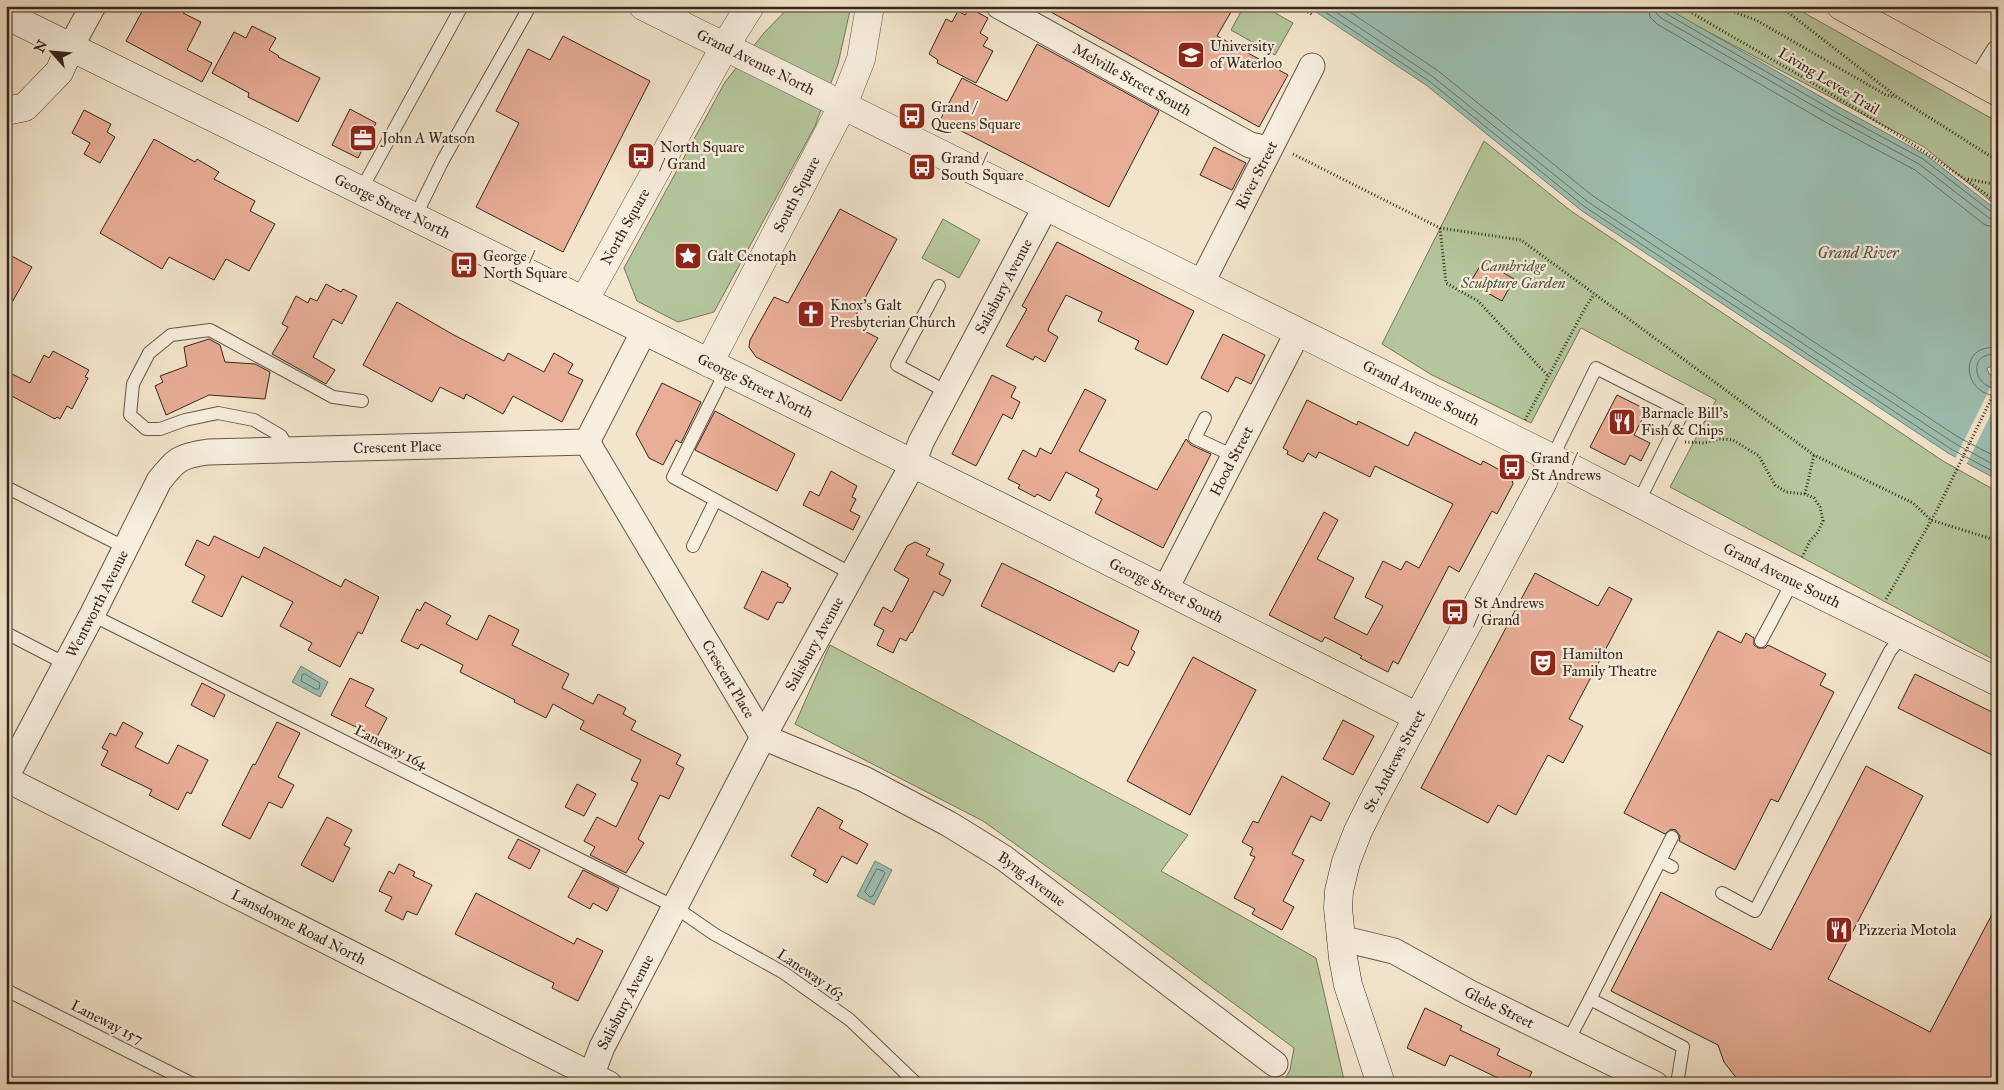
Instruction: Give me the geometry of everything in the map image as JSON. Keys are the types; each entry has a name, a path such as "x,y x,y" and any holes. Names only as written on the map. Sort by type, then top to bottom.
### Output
{"main road":[{"name":"Grand Avenue North","path":"643,6 843,105"},
{"name":"North Square","path":"584,301 725,46 750,6"},
{"name":"South Square","path":"718,367 843,105 861,60 870,6"},
{"path":"1856,10 1989,87"},
{"name":"George Street North","path":"6,15 913,464"},
{"path":"6,111 25,107 60,72 71,46"},
{"name":"Grand Avenue South","path":"843,105 1638,502 1797,569 1903,635 1998,682"},
{"name":"St. Andrews Street","path":"1381,1084 1348,986 1340,938 1338,908 1346,862 1369,809 1543,482 1552,458"},
{"name":"George Street South","path":"913,464 1418,717"}],"street":[{"path":"71,46 93,6"},
{"name":"Melville Street South","path":"999,6 1250,145 1269,149"},
{"path":"1989,87 1998,53"},
{"name":"River Street","path":"1201,284 1312,66"},
{"name":"Salisbury Avenue","path":"596,1081 602,1047 762,737 913,464 920,442 1046,206"},
{"path":"588,442 644,331"},
{"name":"Hood Street","path":"1166,590 1298,332"},
{"name":"Crescent Place","path":"208,452 588,442 762,737"},
{"name":"Wentworth Avenue","path":"6,778 92,615 159,481 173,464 187,455 208,452"},
{"name":"Byng Avenue","path":"762,737 864,779 949,824 1004,858 1276,1064"},
{"name":"Lansdowne Road North","path":"6,778 596,1081"},
{"name":"Glebe Street","path":"1340,938 1394,951 1470,994 1655,1084"}],"lane":[{"path":"361,190 462,6"},
{"path":"416,217 443,160 530,6"},
{"path":"939,286 896,365 947,392"},
{"path":"289,450 281,436 254,420 218,413 185,420 160,429 146,429 130,415 133,384 149,353 171,335 210,330 333,398 362,401"},
{"path":"718,367 674,477 852,574"},
{"path":"1552,458 1596,368 1683,412 1638,502"},
{"path":"1205,418 1195,438 1234,456"},
{"path":"6,487 126,548"},
{"path":"693,546 715,501"},
{"path":"1761,641 1797,569"},
{"name":"Laneway 164","path":"92,615 675,908"},
{"path":"6,633 66,664"},
{"path":"1722,894 1755,911 1890,651 1903,635"},
{"path":"1568,1041 1672,837"},
{"path":"1660,861 1672,867"},
{"name":"Laneway 163","path":"675,908 714,934 784,973 850,1020 917,1084"},
{"name":"Laneway 157","path":"6,990 193,1084"},
{"path":"1590,999 1683,1047 1677,1084"}],"path":[{"path":"1299,6 1313,15"},
{"name":"Living Levee Trail","path":"1680,6 1893,132 1964,178 1998,203"},
{"path":"1718,6 1756,20 1886,94 1897,97"},
{"name":"Living Levee Trail","path":"1780,6 1897,97 1998,161"},
{"path":"1269,149 1287,150 1440,228 1521,240 1814,455 1913,503 1931,520 1998,541"},
{"name":"Living Levee Trail","path":"1964,178 1998,185"},
{"path":"1440,228 1446,283 1478,301 1549,377"},
{"path":"1524,422 1594,294"},
{"path":"1886,599 1936,512 1998,386"},
{"path":"1669,441 1704,443 1733,440 1759,456 1775,485 1786,492 1805,494 1814,498 1820,507 1823,521 1818,532 1810,541 1797,569"},
{"path":"1805,494 1814,455"}],"green space":[{"path":"790,6 851,6 838,64 815,126 714,312 678,322 637,301 624,268 725,82 764,33"},
{"path":"1244,6 1263,6 1293,23 1275,55 1231,30"},
{"path":"1660,6 1792,6 1998,122 1998,207 1924,147"},
{"name":"Cambridge Sculpture Garden","path":"1484,141 1571,211 1943,461 1998,492 1998,662 1670,487 1716,400 1581,328 1531,423 1432,375 1382,344"},
{"path":"943,219 980,240 959,278 922,258"},
{"path":"830,645 1188,835 1161,871 1316,958 1345,1084 1282,1084 1290,1070 1294,1048 1106,909 983,821 795,724"}],"water":[{"name":"Grand River","path":"1307,6 1663,6 1926,155 1998,211 1998,368 1993,366 1987,368 1989,374 1998,378 1998,480 1948,453 1582,211 1426,85"},
{"path":"301,666 328,682 320,697 292,682"},
{"path":"875,861 892,870 874,905 857,896"}],"pier":[{"path":"1993,373 1998,376 1998,400 1966,465 1955,459 1993,382 1990,380"}],"building":[{"path":"145,6 186,6 183,13 201,22 187,50 212,63 202,82 126,41"},
{"name":"University of Waterloo","path":"1040,6 1221,6 1231,12 1217,36 1288,75 1259,127"},
{"path":"969,8 988,18 980,33 988,38 983,46 993,51 976,83 937,63 938,60 929,54 946,19 952,22 958,11 965,15"},
{"path":"252,26 276,38 269,50 278,57 320,78 298,122 248,97 249,93 212,73 234,32 246,38"},
{"path":"563,36 650,81 563,252 476,207 519,123 496,111 528,49 550,60"},
{"path":"1037,44 1159,111 1109,207 940,120 962,78 1007,101"},
{"path":"350,109 376,123 358,158 332,145"},
{"path":"84,110 111,124 107,132 115,137 100,163 84,154 90,143 72,133"},
{"path":"154,139 195,162 197,159 219,172 214,179 255,201 250,211 275,224 249,271 226,259 214,280 169,257 162,269 100,233"},
{"path":"1214,147 1246,163 1232,190 1200,175"},
{"name":"Knox's Galt Presbyterian Church","path":"840,209 897,239 851,324 878,338 841,401 756,357 749,347 750,340 774,297 788,303"},
{"path":"1057,242 1194,311 1167,365 1135,349 1139,341 1098,321 1102,312 1066,295 1049,327 1048,331 1058,337 1045,362 1035,356 1033,360 1006,346 1027,309 1022,306"},
{"path":"6,253 32,267 6,313"},
{"path":"1483,261 1514,279 1502,301 1470,283"},
{"path":"326,284 341,292 343,289 357,296 342,324 333,319 313,357 335,370 326,384 272,354 288,327 282,324 296,296 308,303 310,298 317,301"},
{"path":"397,302 504,361 508,353 544,372 554,353 573,364 568,373 583,380 562,422 513,396 503,414 466,394 464,399 440,387 432,402 363,365"},
{"path":"1223,334 1265,355 1251,384 1236,377 1228,392 1201,378"},
{"path":"209,339 220,345 225,362 255,364 270,372 265,399 209,395 166,415 155,386 163,382 160,376 187,366 184,347"},
{"path":"53,351 89,370 85,377 88,378 72,409 67,406 60,419 57,417 55,419 6,393 6,371 30,383 44,355 49,358"},
{"path":"992,375 1016,387 1011,397 1020,402 1012,419 1003,414 976,466 952,454"},
{"path":"662,383 701,402 681,443 676,440 663,465 649,458 636,434"},
{"path":"1085,389 1106,400 1079,451 1157,490 1186,439 1191,445 1211,454 1163,548 1095,513 1102,499 1096,496 1099,489 1066,472 1050,501 1037,494 1035,497 1018,488 1020,485 1008,479 1023,450 1036,457 1040,448 1051,454"},
{"name":"Barnacle Bill's Fish & Chips","path":"1617,395 1647,410 1634,435 1650,443 1641,461 1630,455 1625,465 1590,447"},
{"path":"1307,400 1357,425 1358,421 1408,446 1415,432 1481,465 1483,461 1511,476 1513,484 1497,514 1492,511 1459,572 1449,566 1398,664 1393,661 1388,672 1325,637 1322,642 1269,615 1324,512 1338,520 1317,559 1354,578 1334,618 1367,635 1383,606 1365,597 1383,561 1401,570 1406,561 1419,568 1453,504 1375,466 1370,477 1319,452 1316,458 1308,453 1303,462 1287,454 1288,451 1283,448"},
{"path":"715,411 795,454 777,491 695,450"},
{"path":"831,471 857,486 852,497 856,499 850,511 860,516 853,530 803,505 810,491 819,496"},
{"path":"214,536 259,558 264,547 341,587 345,579 379,597 362,634 358,632 340,667 308,650 312,643 280,626 293,602 242,576 222,617 192,602 205,576 185,565 197,540 209,546"},
{"path":"915,542 930,549 926,555 944,564 939,574 951,580 943,596 934,591 912,633 906,641 900,638 893,653 877,645 884,630 874,625 883,607 892,612 909,579 894,570 907,546"},
{"path":"1002,563 1139,631 1131,649 1135,652 1128,666 1119,662 1114,672 981,606"},
{"path":"762,571 788,584 787,586 791,588 783,603 777,602 768,620 744,608"},
{"name":"Hamilton Family Theatre","path":"1535,573 1598,606 1609,587 1632,599 1569,719 1583,726 1563,763 1548,755 1516,815 1498,805 1488,823 1421,788"},
{"path":"425,602 451,616 446,624 477,640 489,615 519,630 512,645 569,674 562,688 593,704 598,694 626,708 623,714 636,721 631,730 681,755 676,764 684,768 669,799 660,795 638,839 644,843 626,873 590,855 595,847 584,841 597,817 616,827 638,783 631,780 641,760 580,729 584,721 553,704 546,718 460,672 463,665 421,644 418,649 401,641 417,609 420,611"},
{"path":"1718,631 1741,643 1746,633 1754,638 1754,645 1758,648 1765,648 1768,645 1826,674 1820,685 1834,692 1778,802 1771,799 1735,870 1679,841 1680,836 1676,830 1671,829 1665,834 1624,813"},
{"path":"1193,657 1256,690 1190,815 1127,781"},
{"path":"1915,674 1998,715 1998,758 1898,708"},
{"path":"350,678 374,689 365,706 387,718 377,737 331,715"},
{"path":"202,683 225,695 214,717 191,705"},
{"path":"1343,720 1374,736 1353,775 1323,759"},
{"path":"123,722 143,733 135,747 168,764 178,745 208,760 191,794 187,792 178,810 149,795 152,790 101,765 108,751 102,748 110,733 116,736"},
{"path":"277,722 300,733 278,777 294,785 282,808 269,802 250,839 222,825"},
{"path":"1866,766 1923,796 1828,979 1930,1032 1998,903 1998,1084 1741,1084 1724,1062 1718,1045 1611,991 1661,892 1771,950"},
{"path":"1282,776 1330,803 1321,821 1311,816 1292,854 1304,860 1283,901 1294,907 1282,930 1252,914 1255,909 1234,898 1255,857 1250,855 1253,848 1242,842 1253,821 1258,823"},
{"path":"577,784 596,794 584,816 565,807"},
{"path":"818,807 843,821 839,828 868,844 857,864 842,856 827,883 813,875 816,870 791,856"},
{"path":"327,817 352,830 344,845 350,848 333,882 301,865"},
{"path":"518,839 540,850 530,869 508,858"},
{"path":"399,864 415,872 413,876 432,885 417,915 407,911 403,920 385,911 392,897 379,891 389,871 394,874"},
{"path":"583,870 619,888 607,911 593,903 590,909 568,897"},
{"path":"476,893 574,944 577,938 603,951 578,1001 552,988 554,983 455,934"},
{"path":"1425,1008 1462,1026 1460,1030 1500,1049 1497,1055 1532,1072 1526,1084 1496,1084 1498,1078 1450,1055 1445,1066 1407,1048"}],"place":[{"name":"University of Waterloo","path":"1191,55"},
{"name":"Grand / Queens Square","path":"912,116"},
{"name":"John A Watson","path":"363,138"},
{"name":"North Square / Grand","path":"641,156"},
{"name":"Grand / South Square","path":"922,167"},
{"name":"Galt Cenotaph","path":"688,256"},
{"name":"George / North Square","path":"464,265"},
{"name":"Knox's Galt Presbyterian Church","path":"811,314"},
{"name":"Barnacle Bill's Fish & Chips","path":"1622,422"},
{"name":"Grand / St Andrews","path":"1512,467"},
{"name":"St Andrews / Grand","path":"1455,612"},
{"name":"Hamilton Family Theatre","path":"1543,663"},
{"name":"Pizzeria Motola","path":"1839,930"}]}
